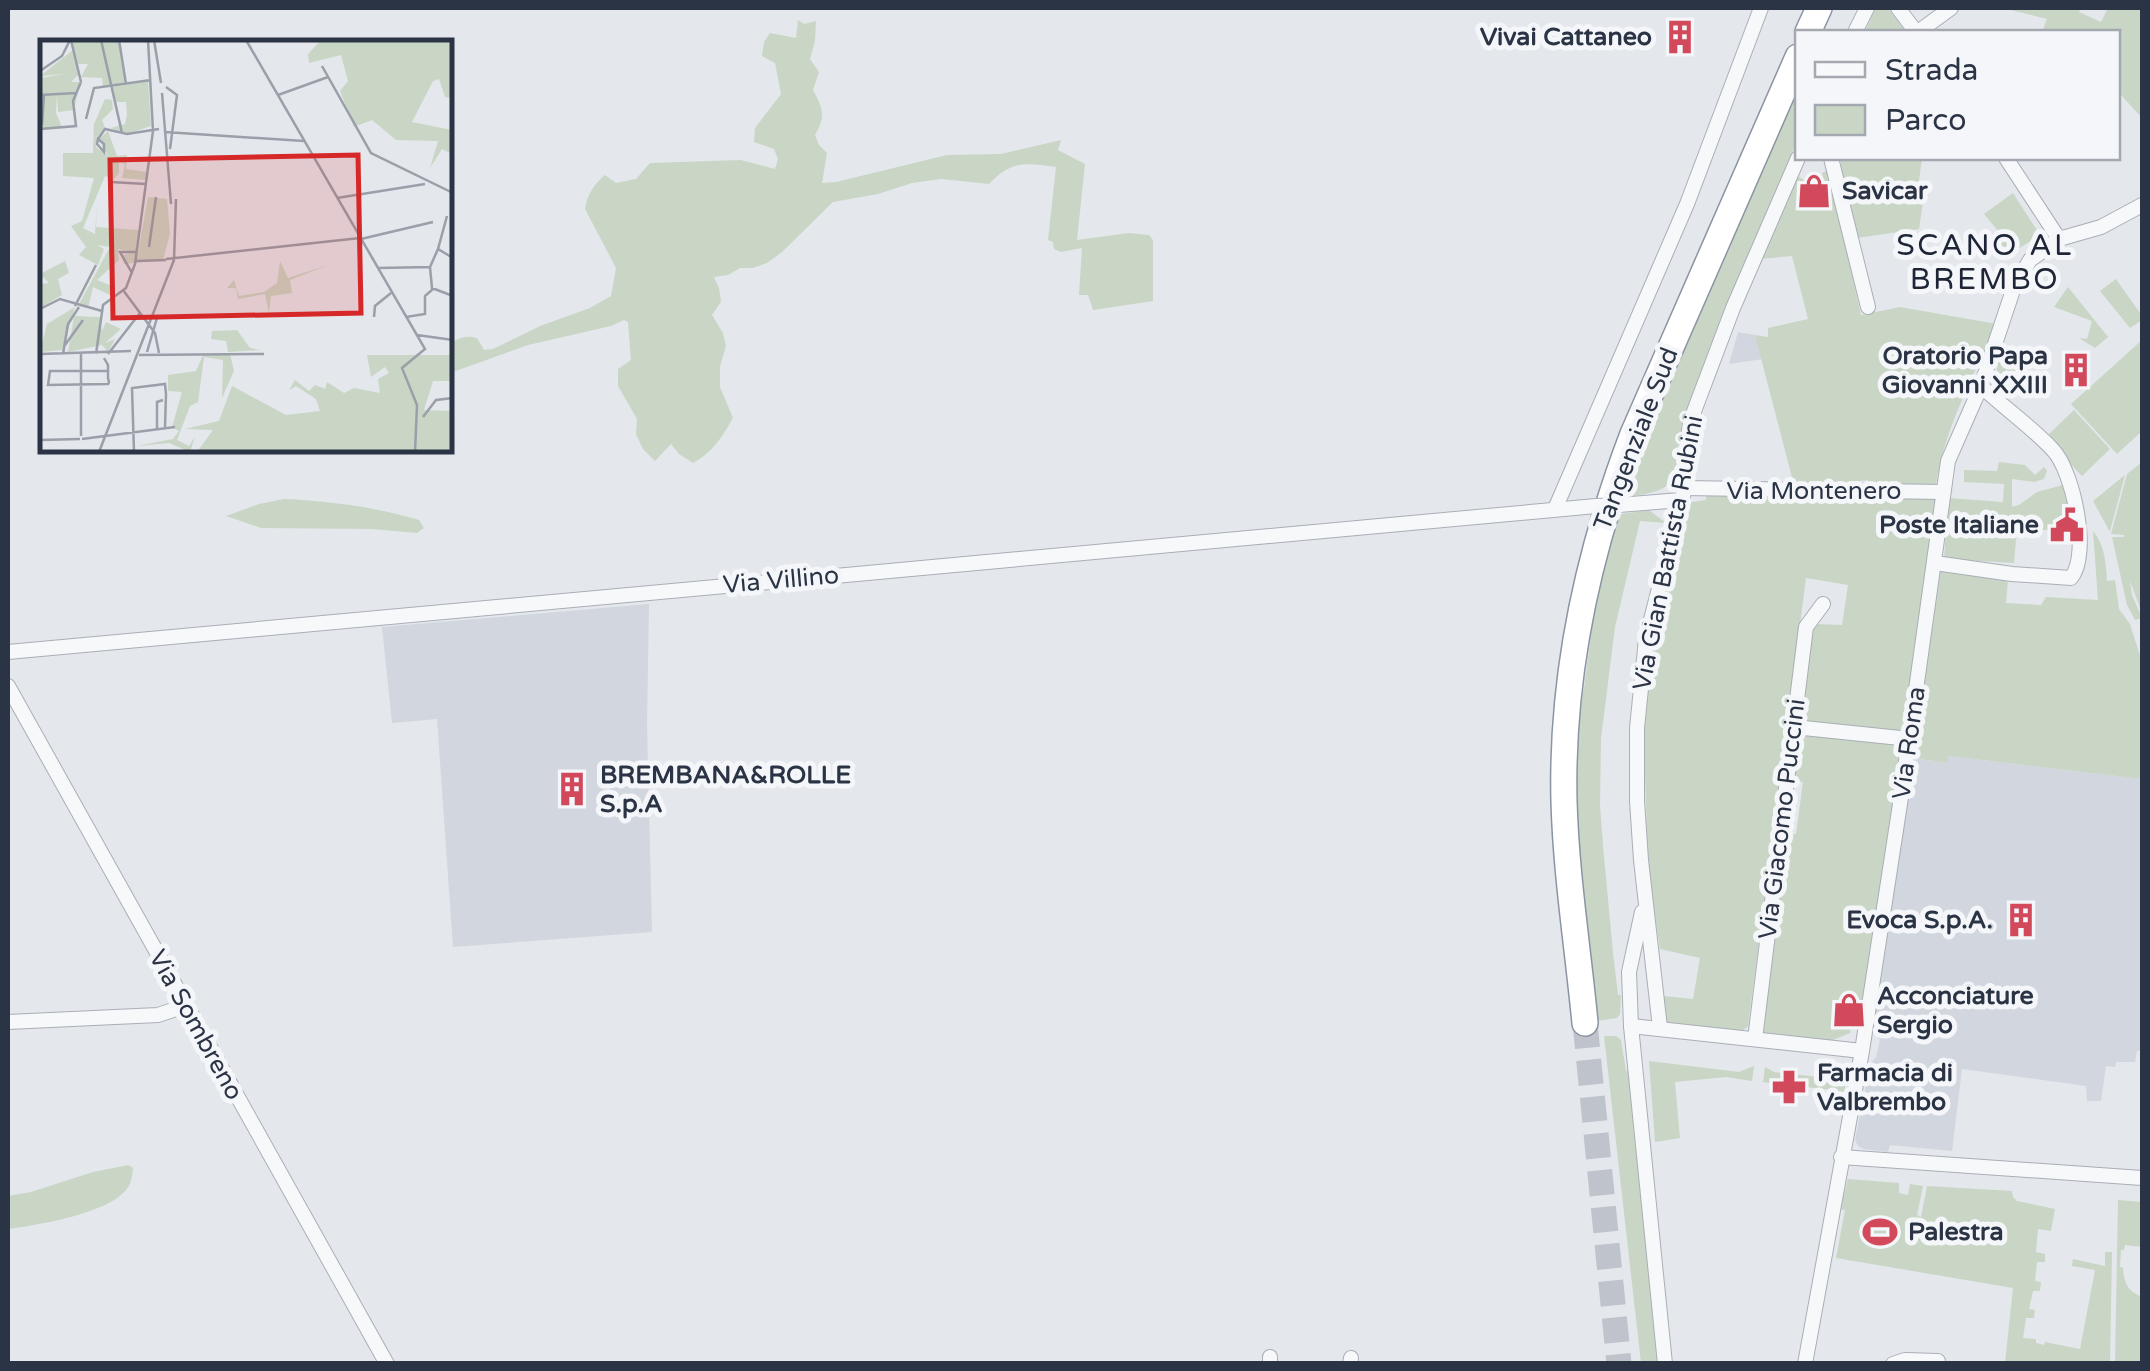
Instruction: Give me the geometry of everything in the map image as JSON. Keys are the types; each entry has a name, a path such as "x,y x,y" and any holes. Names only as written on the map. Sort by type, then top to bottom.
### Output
{"highway":[{"name":"Tangenziale Sud","path":"1585,1023 1568,868 1564,774 1569,682 1579,612 1612,490 1634,434 1795,64"}],"street":[{"path":"1555,509 1687,204 1761,8"},
{"path":"1898,8 1915,30"},
{"path":"1920,30 1951,8"},
{"name":"Via Gian Battista Rubini","path":"1660,1028 1636,800 1639,696 1646,640 1683,494 1690,422 1733,308 1797,160"},
{"path":"1831,160 1868,308"},
{"path":"2007,160 2059,239"},
{"name":"Via Roma","path":"1804,1364 1862,1051 1948,461 1981,386 2014,287 2030,260 2059,239 2102,226 2142,205"},
{"path":"1935,564 2071,578 2078,569 2080,535 2064,464 2053,449 1981,386"},
{"name":"Via Montenero","path":"1555,509 1683,494 1943,492"},
{"name":"Via Villino","path":"8,652 1555,509"},
{"name":"Via Giacomo Puccini","path":"1755,1039 1806,627 1823,604"},
{"name":"Via Sombreno","path":"8,686 387,1364"},
{"path":"1794,727 1910,739"},
{"path":"1645,896 1629,972 1631,1026 1666,1364"},
{"path":"8,1022 158,1015 185,1006"},
{"path":"1631,1026 1862,1051"},
{"path":"1841,1157 2142,1178"},
{"path":"1893,1364 1905,1360 1938,1361"}],"shaded area":[{"path":"1738,332 1755,335 1763,359 1729,364"},
{"path":"649,604 647,724 652,932 453,947 437,719 392,723 382,627"},
{"name":"Evoca S.p.A.","path":"1948,756 2142,779 2142,1051 2137,1051 2135,1062 2106,1066 2101,1101 2087,1101 2086,1086 1962,1069 1952,1151 1890,1145 1888,1152 1863,1149 1855,1140 1870,1064 1880,1040 1871,1024 1913,758 1946,763"}],"green space":[{"path":"1875,8 1888,8 1904,30 1866,30"},
{"path":"2003,8 2081,8 2079,12 2101,22 2108,8 2142,8 2142,118 2120,95 2120,30 2043,30 2047,19"},
{"path":"798,20 804,24 816,21 810,59 819,72 813,90 822,112 815,135 827,153 822,183 947,155 1001,154 1061,140 1058,150 1085,164 1077,240 1129,233 1149,235 1153,240 1153,301 1093,310 1088,295 1079,295 1082,248 1061,252 1048,240 1056,167 1020,165 989,184 941,179 833,202 767,263 714,277 721,302 712,315 726,346 720,366 720,387 733,418 712,449 693,463 671,444 655,461 643,449 636,434 637,419 618,386 618,369 631,360 628,322 624,320 528,345 452,372 454,341 473,337 484,350 493,349 611,296 616,268 585,209 592,190 605,175 616,183 636,179 650,163 741,160 775,169 778,159 774,149 754,142 755,128 781,94 775,63 762,56 764,42 770,33 796,38"},
{"path":"1795,98 1795,146 1720,321 1683,425 1679,473 1662,489 1621,497 1640,442 1759,168"},
{"path":"1840,160 1922,160 1919,181 1926,182 1919,229 1857,238"},
{"path":"1828,170 1861,315 1900,307 1997,324 1953,423 1936,485 1868,486 1868,480 1794,485 1755,335 1768,337 1768,328 1808,319 1792,256 1760,259 1797,176 1806,181 1800,201 1814,205 1828,202 1822,173"},
{"path":"2013,193 2040,235 2015,251 1991,241 1999,232 1984,214"},
{"path":"2116,279 2142,316 2130,328 2100,291"},
{"path":"2068,287 2108,337 2095,348 2079,338 2087,339 2092,321 2054,307"},
{"path":"2142,340 2142,431 2117,454 2071,404"},
{"path":"2004,349 2039,384 2029,396 2011,375 1997,389 1996,374"},
{"path":"2074,410 2110,449 2082,476 2045,438"},
{"path":"1999,462 2025,465 2035,475 2044,467 2044,479 2012,479 2012,507 2037,492 2063,485 2076,508 2075,532 2017,528 2014,563 1944,559 1948,498 2003,502 2004,484 1964,482 1964,470 1997,471"},
{"path":"2142,462 2142,613 2130,581 2142,618 2135,620 2127,605 2112,537 2124,535 2111,534 2127,474"},
{"path":"2125,475 2110,531 2110,532 2093,501"},
{"path":"1707,491 1774,492 1774,498 1936,499 1863,1008 1853,1007 1850,1033 1828,1042 1761,1034 1786,834 1796,834 1803,782 1793,780 1810,632 1818,624 1842,625 1848,585 1806,578 1748,1026 1740,1033 1665,1024 1664,996 1693,999 1700,958 1660,949 1648,866 1643,718 1682,516 1687,503 1706,500"},
{"path":"284,499 386,512 419,520 424,528 417,533 261,528 226,516"},
{"path":"1649,510 1666,523 1640,521 1615,627 1601,738 1603,846 1621,995 1617,1018 1596,1021 1578,871 1575,723 1590,643 1590,609 1615,515"},
{"path":"2093,531 2102,548 2107,581 2115,580 2119,609 2130,624 2142,662 2142,779 1948,756 1947,763 1913,758 1941,569 2008,579 2006,603 2041,605 2046,597 2098,600"},
{"path":"1604,1036 1621,1040 1629,1071 1660,1363 1641,1363"},
{"path":"1649,1061 1739,1072 1754,1066 1752,1081 1726,1077 1675,1082 1680,1138 1655,1142"},
{"path":"1765,1067 1774,1072 1846,1080 1844,1095 1832,1090 1763,1082"},
{"path":"128,1165 133,1168 128,1187 103,1206 71,1217 8,1229 8,1196"},
{"path":"1848,1179 1899,1183 1899,1193 1908,1195 1910,1184 1923,1186 1917,1215 1921,1217 1927,1186 2012,1191 2017,1201 2055,1209 2051,1231 2038,1229 2036,1252 2045,1254 2045,1262 2037,1262 2035,1281 2041,1282 2040,1291 2033,1291 2029,1309 2035,1310 2034,1318 2026,1318 2023,1338 2080,1349 2095,1270 2072,1266 2073,1259 2105,1266 2105,1252 2112,1252 2110,1363 2005,1363 2013,1288 1836,1258 1845,1210 1840,1209"},
{"path":"2118,1200 2142,1202 2142,1247 2125,1245 2120,1267 2128,1286 2142,1297 2142,1363 2115,1363"}],"tunnel":[{"path":"1585,1023 1619,1364"}],"place":[{"name":"Vivai Cattaneo","path":"1680,37"},
{"name":"Savicar","path":"1814,191"},
{"name":"Oratorio Papa Giovanni XXIII","path":"2076,370"},
{"name":"Poste Italiane","path":"2067,525"},
{"name":"BREMBANA&ROLLE S.p.A","path":"572,789"},
{"name":"Evoca S.p.A.","path":"2021,920"},
{"name":"Acconciature Sergio","path":"1849,1010"},
{"name":"Farmacia di Valbrembo","path":"1789,1087"},
{"name":"Palestra","path":"1880,1232"}],"district":[{"name":"SCANO AL BREMBO","path":"1985,262"}]}
